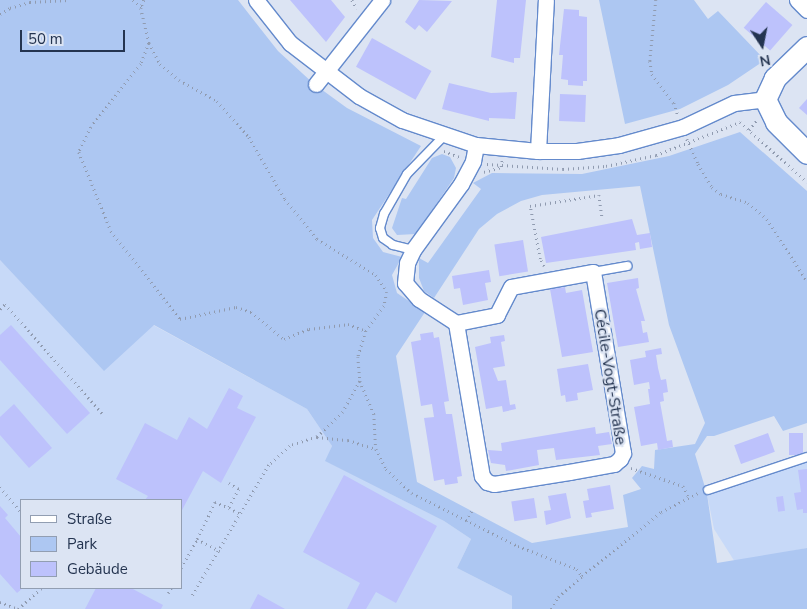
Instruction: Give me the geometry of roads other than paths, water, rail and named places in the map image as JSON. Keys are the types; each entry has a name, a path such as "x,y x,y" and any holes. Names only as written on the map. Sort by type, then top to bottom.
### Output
{"street":[{"path":"256,0 320,78 359,96 402,120 444,136 476,145 538,151 578,151 618,145 683,127 725,108 765,99"},
{"path":"320,78 382,0"},
{"path":"538,151 546,0"},
{"path":"797,0 807,10"},
{"path":"765,99 775,78 807,48"},
{"path":"765,99 776,122 807,153"},
{"path":"476,145 473,162 461,184 413,250 407,263 405,283 419,299 456,323 497,315 511,287 593,272"},
{"name":"Cécile-Vogt-Straße","path":"456,323 482,476 487,482 494,484 614,464 622,453 593,272"}],"lane":[{"path":"413,250 393,245 383,238 380,228 384,214 407,174 444,136"},
{"path":"593,272 627,266"},
{"path":"708,490 807,456"}]}
